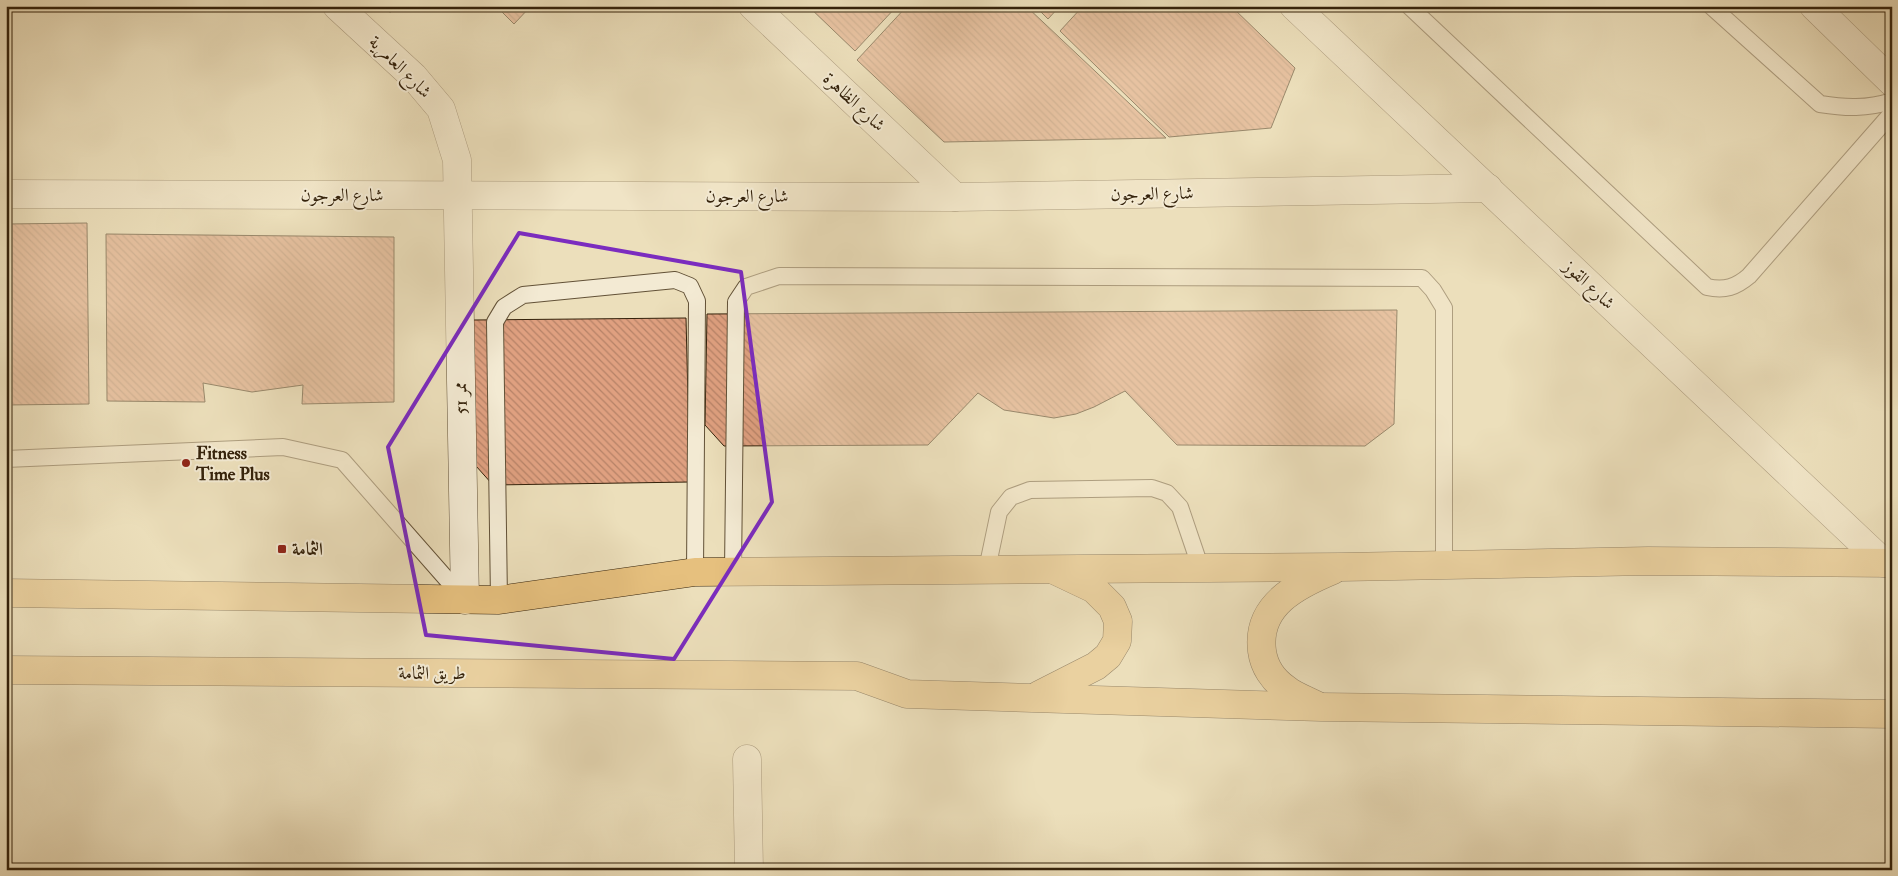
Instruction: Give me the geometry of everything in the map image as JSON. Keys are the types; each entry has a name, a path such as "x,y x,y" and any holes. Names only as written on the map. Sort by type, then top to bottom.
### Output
{"main road":[{"path":"6,593 499,600 695,572 1648,561 1888,563"},
{"path":"1321,707 1286,690 1271,674 1263,660 1261,641 1267,614 1275,604 1304,582 1342,566"},
{"path":"1036,697 1096,666 1108,656 1117,641 1118,621 1112,607 1094,589 1048,568"},
{"name":"طريق الثمامة","path":"6,670 857,676 907,694 1321,707 1892,714"}],"street":[{"name":"شارع العامرية","path":"337,6 414,77 441,108 457,160 457,196"},
{"name":"شارع الظاهرة","path":"753,6 955,197"},
{"name":"شارع القوز","path":"1294,6 1888,563"},
{"path":"1814,6 1892,82"},
{"name":"شارع العرجون","path":"6,194 955,197 1488,188"},
{"name":"ممر 51","path":"457,196 465,600"},
{"path":"747,759 749,870"}],"lane":[{"path":"1409,6 1707,287 1728,288 1740,284 1749,276 1892,113"},
{"path":"1711,6 1820,104 1843,108 1864,108 1892,101"},
{"path":"733,572 736,302 746,287 779,276 1422,278 1433,290 1444,308 1444,563"},
{"path":"499,600 495,322 504,308 523,296 675,280 690,286 697,301 695,572"},
{"path":"6,459 283,447 342,460 465,600"},
{"path":"987,569 999,512 1011,497 1030,490 1152,488 1167,493 1180,508 1200,566"}],"highlighted area":[{"path":"519,233 741,272 772,502 674,659 426,635 388,447"}],"building":[{"path":"496,6 531,6 514,24"},
{"path":"808,6 897,6 855,51"},
{"path":"907,6 1026,6 1166,138 944,142 857,60"},
{"path":"1035,6 1060,6 1048,19"},
{"path":"1083,6 1231,6 1295,68 1271,128 1169,137 1060,31"},
{"path":"87,223 89,404 6,405 6,224"},
{"path":"106,234 394,237 394,402 302,404 303,385 252,392 203,383 205,402 107,401"},
{"path":"1397,310 1394,424 1365,446 1177,445 1125,391 1076,414 1054,418 1004,410 978,393 928,445 724,446 705,425 707,314"},
{"path":"686,318 690,482 493,485 476,466 473,320"}],"place":[{"name":"Fitness Time Plus","path":"186,463"},
{"name":"الثمامة","path":"282,549"}]}
